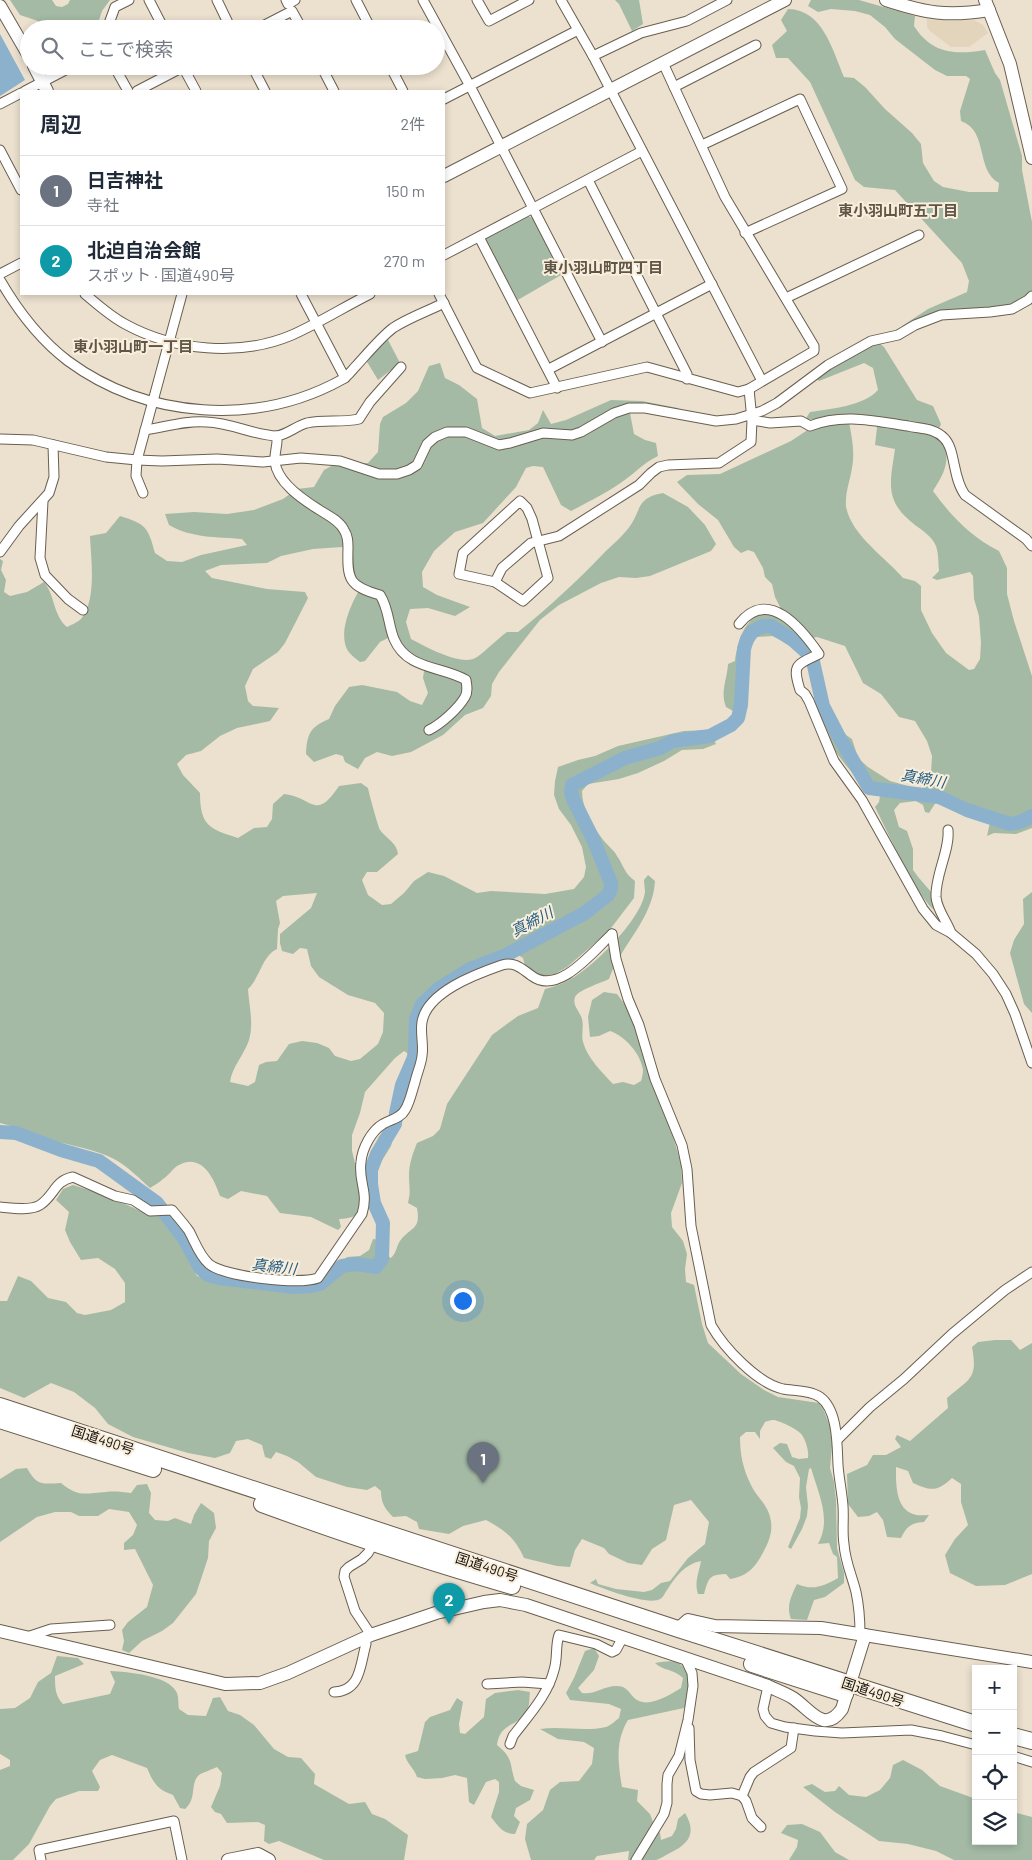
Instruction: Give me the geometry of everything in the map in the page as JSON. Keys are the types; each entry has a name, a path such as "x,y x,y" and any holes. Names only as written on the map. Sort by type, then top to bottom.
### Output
{"highway":[{"name":"国道490号","path":"0,1406 376,1537 678,1629 972,1734"},
{"name":"国道490号","path":"0,1420 256,1502 316,1524 376,1537 460,1571 848,1690 972,1723"}],"street":[{"path":"110,20 115,7 129,0"},
{"path":"149,0 159,20"},
{"path":"216,0 226,20"},
{"path":"286,0 288,4 295,0"},
{"path":"356,0 366,20"},
{"path":"423,0 434,20"},
{"path":"477,0 489,21 529,0"},
{"path":"561,0 593,56 762,381"},
{"path":"593,56 641,33 687,21 727,0"},
{"path":"445,175 785,0"},
{"path":"886,0 921,11 941,14 962,14 987,5 1010,64 1032,158"},
{"path":"1,10 20,41"},
{"path":"274,20 292,11 297,20"},
{"path":"445,99 578,30"},
{"path":"445,40 602,342"},
{"path":"674,87 756,45"},
{"path":"440,295 477,368 530,393 647,368 738,392 748,389 814,350 814,346 786,298 724,196 663,63"},
{"path":"39,75 45,87"},
{"path":"30,90 45,87 61,75"},
{"path":"119,75 127,90"},
{"path":"139,90 168,75"},
{"path":"188,75 196,90"},
{"path":"257,75 265,90"},
{"path":"326,75 333,90"},
{"path":"395,75 402,90"},
{"path":"0,104 20,94"},
{"path":"702,145 800,99 842,189 745,233"},
{"path":"0,150 2,161 20,188"},
{"path":"445,254 642,151"},
{"path":"588,180 687,374 687,379"},
{"path":"786,298 919,235"},
{"path":"480,237 549,369 557,388"},
{"path":"0,274 20,264"},
{"path":"0,280 23,317 42,338 67,360 109,386 152,402 187,409 250,409 280,404 318,391 345,378 393,328 444,303"},
{"path":"549,369 712,284"},
{"path":"87,295 124,324 169,342 202,348 234,348 264,344 291,335 368,295"},
{"path":"142,493 136,476 137,460 182,295"},
{"path":"302,295 345,378"},
{"path":"0,439 33,440 106,457 137,460 218,459 264,462 302,458 332,460 356,465 379,474 397,474 417,465 427,444 435,437 447,432 466,432 499,445 543,434 576,434 614,413 628,408 660,410 725,422 752,417 777,403 828,365 871,341 898,336 915,325 942,315 990,312 1012,308 1032,296"},
{"path":"145,430 191,421 230,425 264,435 277,436 306,423 359,419 370,402 401,367"},
{"path":"495,582 502,568 531,544 559,536 571,529 639,485 650,473 659,467 719,463 751,442 752,417 748,389"},
{"path":"752,417 770,422 800,421 810,426 823,420 864,418 935,431 945,438 952,451 959,486 965,495 1026,539 1032,546"},
{"path":"277,436 274,461 277,470 284,481 311,505 338,521 348,539 347,565 350,579 361,589 380,595 388,612 395,641 408,658 419,664 446,671 466,680 467,692 465,697 445,720 429,730"},
{"path":"0,552 19,526 43,501 52,486 54,477 53,445"},
{"path":"43,501 40,558 44,575 68,599 83,610"},
{"path":"520,501 530,514 538,542 548,578 523,601 495,582 459,574 463,554 520,501"},
{"path":"739,624 746,614 756,609 771,610 784,616 797,627 808,638 819,654 798,666 795,673 800,690 809,701 812,713 834,761 862,800 923,909 936,925 951,933 976,954 993,974 1006,994 1015,1014 1032,1063"},
{"path":"948,830 936,899 951,933"},
{"path":"0,1207 35,1207 41,1204 59,1183 73,1177 115,1196 133,1200 150,1211 172,1210 188,1230 206,1261 222,1271 288,1281 310,1281 318,1278 362,1214 365,1203 360,1162 366,1145 375,1130 404,1112 409,1104 422,1056 421,1024 428,1008 441,994 476,976 509,964 518,966 541,981 554,980 566,976 612,934 616,959 628,999 639,1025 655,1079 682,1145 687,1169 691,1226 711,1325 719,1339 730,1352 766,1384 781,1389 816,1394 822,1398 835,1426 838,1439 844,1545 863,1634 848,1690 838,1715 833,1719 821,1720 794,1698 768,1686 526,1606 500,1600 436,1612 368,1636 288,1673 266,1681 247,1684 225,1684 0,1631"},
{"path":"838,1439 870,1407 904,1379 952,1334 1006,1290 1032,1272"},
{"path":"334,1692 343,1691 354,1683 368,1636 355,1611 344,1577 345,1571 368,1553 376,1537"},
{"path":"678,1629 688,1620 715,1626 799,1627 863,1634 1032,1662"},
{"path":"27,1637 51,1629 110,1625"},
{"path":"510,1744 513,1736 549,1684 554,1670 557,1655 556,1642 559,1635 596,1644 612,1652 616,1650 622,1637"},
{"path":"636,1860 664,1814 667,1803 668,1776 679,1756 688,1720 693,1686 692,1673 685,1658"},
{"path":"486,1684 522,1682 549,1684"},
{"path":"768,1686 763,1708 765,1716 771,1723 794,1728 842,1732 912,1730 972,1745"},
{"path":"688,1720 690,1760 696,1791 700,1794 732,1793 742,1796 746,1801 752,1818 761,1826"},
{"path":"742,1796 754,1772 791,1748 794,1728"},
{"path":"1017,1757 1032,1762"},
{"path":"41,1860 40,1850 174,1821 182,1860"},
{"path":"228,1860 258,1854 269,1860"}],"shaded area":[{"path":"927,19 974,20 983,25 988,33 969,47 951,47 930,31 927,27"}],"green space":[{"path":"10,0 52,0 56,6 62,7 68,4 70,0 110,0 102,11 99,20 35,20 20,15"},
{"path":"615,0 639,0 643,24 632,31 619,4"},
{"path":"811,0 859,0 915,16 914,26 928,42 936,47 954,52 985,50 1000,80 1022,156 1022,170 1032,222 1032,291 1020,302 1003,307 976,309 902,326 928,309 967,292 969,281 962,263 895,190 864,187 855,180 810,82 788,58 776,58 772,45 787,31 781,20 788,9 800,11 810,16 825,33 844,77 854,78 865,87 921,144 923,163 934,181 943,187 969,192 998,192 999,183 987,169 975,133 970,126 961,121 960,111 970,79 966,76 947,76 935,70 895,39 885,27 870,15 855,11 831,9 818,12 808,6"},
{"path":"527,216 533,218 561,275 516,301 483,238"},
{"path":"387,338 400,363 378,380 366,360"},
{"path":"877,341 884,347 917,400 933,406 941,424 936,436 944,440 946,461 941,478 933,491 962,525 979,539 999,551 1007,568 1007,594 1032,676 1032,828 1016,834 994,833 987,836 990,822 970,808 938,799 929,813 925,812 923,805 916,801 900,803 894,810 899,827 907,831 913,849 913,870 932,893 935,910 929,905 912,880 875,807 879,802 880,796 861,782 842,760 827,736 822,714 830,712 843,733 852,739 858,758 868,767 890,781 922,791 931,773 932,756 927,741 915,721 899,717 881,694 863,683 845,646 817,637 803,640 800,649 772,636 757,637 745,663 736,710 733,711 726,707 724,691 728,664 735,661 740,639 747,624 759,615 768,614 778,617 783,613 775,597 772,584 765,577 763,568 754,552 748,550 741,553 734,547 718,520 698,504 677,482 687,475 720,474 791,441 812,427 826,423 849,422 853,456 846,506 854,526 861,536 903,578 915,581 921,586 921,610 932,633 946,653 969,670 974,669 980,659 981,643 979,616 974,599 973,576 970,572 937,580 932,578 939,571 938,554 934,541 905,516 894,500 891,482 895,449 875,445 877,428 875,416 860,415 805,420 810,412 856,403 878,390 873,368 864,363 819,381 815,377"},
{"path":"440,363 445,378 459,385 477,399 482,428 495,436 529,430 538,423 543,410 551,424 566,420 611,400 642,401 678,408 682,412 640,405 630,413 634,434 656,443 658,456 613,488 571,511 561,505 543,467 533,466 526,468 516,487 483,523 455,532 434,551 422,572 423,587 437,595 470,607 455,616 428,608 410,609 406,622 411,639 434,651 454,658 471,660 477,657 507,632 518,632 583,575 630,526 644,501 654,495 663,493 688,507 705,525 716,544 711,551 650,576 636,578 619,577 601,583 559,605 540,620 499,672 492,684 491,696 483,708 465,715 443,735 411,752 392,756 377,752 365,758 358,769 345,762 343,756 336,754 314,762 306,754 307,741 311,732 318,725 329,719 335,706 349,687 362,685 397,692 410,701 422,705 428,693 423,678 425,664 406,653 390,637 380,642 365,661 360,662 348,651 345,644 345,626 350,608 362,586 355,578 352,566 353,551 342,547 313,549 281,556 267,563 221,565 205,571 212,578 267,589 305,592 308,598 285,643 278,652 253,669 245,686 248,701 253,706 279,708 270,721 237,728 220,736 201,751 186,755 177,764 183,775 200,793 202,812 208,824 220,832 238,838 254,828 267,827 272,819 273,804 284,794 294,796 313,805 319,805 331,797 339,786 361,783 368,788 380,830 394,844 398,854 377,872 367,872 362,880 368,895 382,905 391,904 414,881 428,872 444,876 477,893 491,891 545,894 574,889 584,877 586,867 582,847 571,825 559,809 554,795 558,767 595,756 618,746 684,731 709,730 716,744 703,749 682,750 638,773 619,779 588,784 582,791 582,798 592,824 616,854 626,872 635,881 634,898 608,932 567,967 553,975 542,977 525,966 523,958 518,955 500,960 471,974 438,985 428,991 415,1008 412,1018 411,1039 418,1059 400,1113 390,1116 397,1089 408,1060 407,1053 404,1051 395,1058 365,1092 352,1135 352,1151 356,1167 365,1170 379,1136 389,1127 395,1130 391,1146 378,1167 371,1207 356,1216 339,1219 341,1227 338,1230 311,1217 280,1213 267,1196 241,1191 228,1199 220,1196 210,1175 200,1164 185,1162 177,1166 165,1178 150,1188 133,1172 114,1159 91,1150 51,1140 0,1123 0,559 3,561 1,570 6,580 4,592 10,596 27,592 44,582 48,587 59,617 67,627 81,619 89,601 92,579 90,536 106,533 120,516 141,524 148,532 155,553 167,561 182,562 201,555 247,545 242,539 204,536 177,529 169,525 165,514 194,512 227,514 254,510 283,499 297,489 314,487 324,470 337,463 368,463 378,452 380,424 383,417 406,403 418,391 429,366","holes":["317,893 311,908 280,934 282,951 293,954 300,948 307,949 311,966 319,977 348,995 375,1003 384,1013 383,1032 378,1044 360,1059 351,1061 335,1056 329,1048 317,1043 302,1041 289,1044 277,1061 259,1065 255,1082 248,1086 230,1082 233,1071 249,1040 251,1021 248,989 264,962 277,949 280,923 276,901 283,896"]},
{"path":"648,875 655,881 649,908 614,967 609,979 580,992 575,997 575,1006 581,1016 583,1025 582,1039 588,1054 613,1084 623,1082 634,1085 641,1081 642,1064 636,1052 627,1041 610,1031 599,1036 590,1037 588,1017 592,1000 604,992 617,994 631,1013 637,1028 652,1085 663,1105 681,1163 682,1183 671,1213 672,1227 683,1241 687,1254 686,1282 694,1285 708,1343 741,1374 764,1390 778,1397 819,1403 824,1411 830,1427 832,1446 830,1468 836,1500 837,1548 844,1573 844,1583 825,1597 814,1600 807,1620 791,1619 789,1606 795,1588 797,1584 818,1587 838,1578 837,1557 833,1554 829,1543 818,1544 822,1535 824,1516 811,1468 809,1469 806,1487 807,1516 791,1549 788,1547 800,1518 800,1478 794,1466 786,1462 773,1448 780,1443 787,1444 792,1457 799,1459 808,1458 808,1452 805,1440 800,1433 776,1420 765,1422 760,1431 760,1439 755,1432 746,1432 740,1437 741,1455 746,1473 752,1488 768,1511 771,1525 770,1538 757,1562 748,1572 740,1577 730,1579 726,1574 710,1578 704,1594 698,1594 696,1585 701,1561 695,1563 681,1572 673,1580 663,1596 654,1601 636,1599 590,1583 596,1579 598,1584 616,1589 644,1592 652,1590 661,1583 670,1581 688,1558 705,1544 709,1522 691,1500 674,1505 666,1540 652,1549 642,1565 628,1563 609,1554 604,1548 582,1539 575,1550 570,1567 557,1566 524,1558 517,1545 509,1536 486,1520 463,1526 449,1534 419,1529 417,1522 406,1516 393,1517 384,1506 381,1491 375,1486 367,1490 347,1487 316,1477 298,1462 287,1456 276,1452 271,1459 265,1457 262,1445 248,1439 236,1441 230,1453 215,1458 188,1453 133,1437 108,1424 95,1408 74,1392 51,1383 24,1398 0,1388 0,1301 7,1301 18,1276 31,1281 48,1298 66,1302 77,1313 85,1315 111,1310 125,1302 125,1283 115,1269 98,1258 81,1260 70,1242 65,1230 69,1212 56,1200 63,1189 73,1185 105,1195 152,1216 162,1216 172,1229 197,1276 220,1283 271,1291 315,1290 330,1281 338,1264 347,1257 360,1256 369,1250 373,1239 380,1240 381,1252 391,1258 400,1241 418,1221 417,1208 408,1203 410,1167 417,1143 433,1136 440,1129 447,1104 492,1035 518,1016 538,1008 545,989 562,984 577,975 614,943 635,916 642,903 645,892 644,880"},
{"path":"1032,892 1032,1013 1024,1004 1010,953 1014,940 1024,924 1023,899"},
{"path":"1011,1340 1020,1350 1032,1343 1032,1574 1005,1585 976,1586 950,1573 945,1555 955,1539 968,1525 961,1502 961,1484 952,1478 938,1488 925,1488 913,1483 908,1471 896,1467 898,1494 903,1506 907,1511 915,1515 929,1515 924,1522 910,1526 901,1538 887,1537 883,1520 877,1512 869,1516 858,1517 848,1504 847,1474 867,1465 873,1455 886,1455 901,1447 895,1439 897,1435 910,1441 948,1408 947,1398 967,1382 973,1372 974,1358 972,1347 978,1342"},
{"path":"27,1468 34,1478 41,1483 61,1483 73,1491 83,1494 131,1493 137,1485 147,1484 151,1493 149,1513 155,1520 168,1521 175,1518 191,1524 201,1503 214,1513 216,1528 209,1541 208,1558 196,1594 173,1623 142,1641 129,1653 122,1650 124,1641 122,1630 128,1622 147,1607 153,1585 135,1549 124,1550 124,1543 133,1535 137,1525 129,1512 109,1509 98,1516 79,1516 71,1512 55,1512 37,1517 0,1542 0,1479 16,1469"},
{"path":"594,1648 599,1656 594,1670 578,1688 582,1693 591,1693 612,1686 620,1686 637,1700 642,1702 654,1701 666,1697 681,1688 683,1678 655,1663 675,1662 690,1674 688,1701 684,1708 628,1720 619,1744 619,1770 622,1787 638,1790 637,1801 650,1814 654,1825 660,1833 661,1840 672,1836 678,1819 685,1813 689,1820 691,1832 686,1842 677,1850 656,1860 628,1860 629,1851 597,1856 594,1860 531,1860 525,1839 527,1824 543,1810 550,1790 560,1782 579,1781 592,1764 594,1748 584,1742 558,1739 540,1729 598,1728 611,1725 619,1718 621,1709 609,1704 570,1700 566,1693 585,1651"},
{"path":"57,1656 78,1658 84,1664 55,1676 57,1695 63,1704 110,1694 115,1682 110,1671 127,1672 157,1678 166,1682 177,1693 179,1709 188,1715 206,1716 213,1698 220,1697 228,1711 240,1715 254,1725 274,1749 288,1757 301,1758 315,1774 314,1784 349,1804 365,1802 372,1814 385,1819 408,1835 404,1860 324,1860 279,1841 269,1844 264,1841 265,1825 258,1822 227,1823 221,1814 215,1812 211,1807 220,1786 222,1773 217,1767 198,1776 194,1784 191,1801 185,1809 180,1808 173,1795 157,1785 147,1768 112,1755 100,1760 92,1771 100,1787 98,1791 79,1791 56,1799 50,1806 29,1844 13,1860 0,1860 0,1770 10,1766 10,1760 0,1754 0,1709 15,1708 30,1698 38,1682 51,1673"},
{"path":"518,1690 530,1692 528,1708 521,1719 502,1731 497,1745 509,1758 515,1781 521,1786 534,1790 530,1800 516,1808 514,1816 520,1822 515,1834 511,1834 504,1831 491,1817 499,1792 499,1782 495,1779 486,1782 474,1805 469,1802 467,1778 455,1775 425,1779 417,1777 405,1755 418,1751 425,1722 430,1717 450,1710 457,1698 463,1702 459,1724 460,1733 465,1734 484,1717 486,1699 495,1693"},
{"path":"903,1760 922,1770 940,1786 972,1798 972,1845 1017,1845 1017,1813 1032,1817 1032,1860 954,1860 936,1851 908,1844 879,1841 835,1812 803,1787 812,1784 825,1792 835,1791 839,1786 849,1795 866,1797 880,1790 890,1778 893,1765"},
{"path":"802,1824 820,1832 835,1852 849,1860 789,1860 797,1847 798,1840 781,1833 787,1825"}],"water":[{"path":"0,34 20,71 20,75 22,75 25,80 0,96"}],"waterway":[{"name":"真締川","path":"0,1132 16,1133 61,1150 99,1161 157,1203 183,1237 200,1268 208,1275 293,1287 320,1284 342,1266 356,1264 376,1267 382,1259 383,1223 374,1203 371,1170 377,1154 395,1124 402,1085 415,1055 416,1019 422,1004 438,989 470,969 506,955 585,913 608,895 611,883 593,839 573,799 572,785 625,758 660,748 673,741 710,736 731,725 738,718 741,705 744,649 747,639 752,632 763,626 771,626 793,640 812,657 823,706 869,788 939,797 967,810 1010,824 1020,822 1032,816"}],"place":[{"name":"日吉神社","path":"483,1483"},
{"name":"北迫自治会館","path":"449,1624"}],"district":[{"name":"東小羽山町五丁目","path":"898,211"},
{"name":"東小羽山町四丁目","path":"603,268"},
{"name":"東小羽山町一丁目","path":"133,347"}]}
